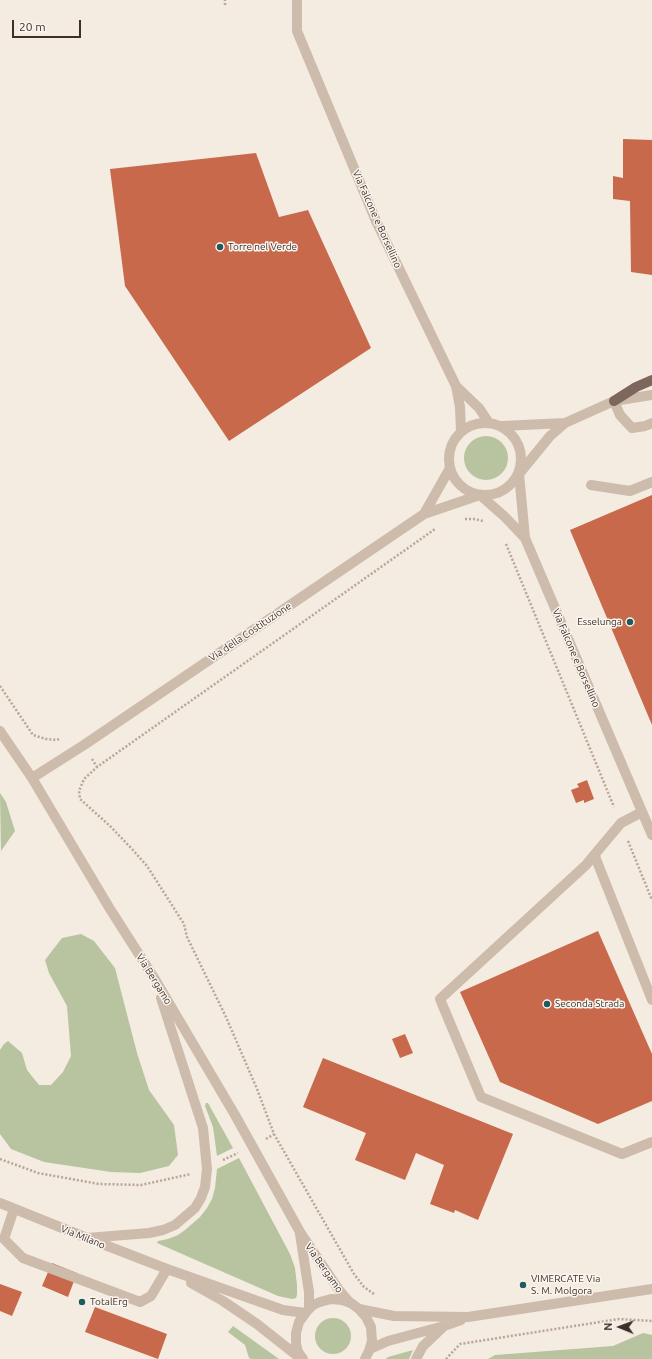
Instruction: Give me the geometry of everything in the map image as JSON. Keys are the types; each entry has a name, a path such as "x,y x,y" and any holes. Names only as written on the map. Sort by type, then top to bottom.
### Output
{"main road":[{"path":"614,401 636,387 652,380"}],"street":[{"name":"Via Falcone e Borsellino","path":"297,0 297,32 376,221 456,386 479,408 490,423"},
{"path":"456,386 460,407 461,432"},
{"path":"565,423 502,426 490,423 479,423 470,426 454,439 450,448 450,468 454,478 460,486 470,492 480,495 492,495 503,491 512,484 550,436 565,423 614,401 652,395"},
{"path":"614,401 620,415 632,428 652,423"},
{"path":"502,426 511,433 521,452 522,463 519,474 525,538"},
{"name":"Via della Costituzione","path":"32,778 84,745 424,514 450,468"},
{"path":"591,485 630,491 652,482"},
{"name":"Via Falcone e Borsellino","path":"480,495 505,517 525,538 652,835"},
{"path":"424,514 480,495"},
{"name":"Via Bergamo","path":"0,731 32,778 110,909 156,981 231,1108 300,1232 337,1287 366,1317 371,1327 372,1337 368,1356"},
{"path":"642,812 621,823 586,865 440,999 481,1097 622,1154 652,1142"},
{"path":"595,854 652,1000"},
{"path":"87,1238 149,1233 163,1230 175,1225 195,1208 205,1187 207,1168 203,1128 156,981"},
{"name":"Via Milano","path":"0,1203 167,1269 283,1310 307,1310"},
{"path":"14,1208 4,1239 23,1258 140,1302 151,1296 167,1269"},
{"name":"Via Bergamo","path":"300,1232 309,1292 307,1310"},
{"name":"Via Milano","path":"167,1269 223,1301 257,1324 302,1359"},
{"path":"302,1359 297,1348 296,1333 299,1322 307,1310 320,1302 329,1300 340,1300 380,1314 394,1316 468,1317 652,1288"},
{"path":"368,1356 388,1341 444,1326 468,1317"},
{"path":"416,1359 423,1346 444,1326"}],"path":[{"path":"225,0 225,5"},
{"path":"464,519 484,521 488,524"},
{"path":"376,1296 364,1287 354,1274 274,1134 257,1089 226,1017 187,937 184,924 137,854 110,826 80,799 79,791 84,779 97,767 438,528"},
{"path":"504,540 652,900"},
{"path":"0,686 33,735 46,739 58,740 63,737"},
{"path":"84,745 97,767"},
{"path":"0,1159 38,1173 99,1184 141,1184 198,1172 274,1134"},
{"path":"446,1359 460,1344 619,1319 652,1321"}],"green space":[{"path":"486,436 498,440 504,446 508,458 504,470 498,476 486,480 474,476 468,470 464,458 468,446 474,440"},
{"path":"0,793 6,802 15,831 1,851"},
{"path":"81,934 94,941 115,968 137,1053 149,1090 174,1125 178,1155 169,1166 140,1173 111,1172 44,1162 11,1149 0,1134 0,1050 4,1044 8,1041 22,1053 27,1070 39,1085 51,1085 63,1072 71,1056 67,1006 49,973 45,960 62,938"},
{"path":"206,1103 208,1103 233,1148 217,1156 213,1127 205,1106"},
{"path":"239,1158 290,1254 295,1268 297,1285 296,1298 292,1299 278,1296 157,1243 158,1241 178,1235 200,1217 212,1199 217,1169"},
{"path":"333,1318 343,1321 348,1326 351,1336 348,1346 343,1351 333,1354 323,1351 318,1346 315,1336 318,1326 323,1321"},
{"path":"233,1326 279,1359 249,1358 245,1345 228,1332"},
{"path":"643,1333 652,1335 652,1359 488,1359 495,1355 613,1346"},
{"path":"413,1350 409,1359 386,1359 388,1357"}],"building":[{"path":"623,139 652,140 652,275 631,272 630,201 613,199 613,176 623,178"},
{"path":"256,153 279,217 308,210 371,348 229,441 125,286 110,169"},
{"name":"Esselunga","path":"652,495 652,725 570,530"},
{"path":"587,780 594,799 584,803 584,800 576,803 571,790 579,787 577,784"},
{"path":"598,931 652,1054 652,1101 598,1124 500,1082 460,992"},
{"path":"405,1034 413,1053 400,1058 392,1039"},
{"path":"323,1058 513,1134 478,1220 455,1210 454,1213 430,1204 444,1165 416,1153 405,1180 355,1160 366,1133 303,1107"},
{"path":"52,1263 77,1273 68,1297 42,1286"},
{"path":"0,1284 22,1292 12,1316 0,1311"},
{"path":"95,1307 167,1334 158,1359 85,1332"}],"place":[{"name":"Torre nel Verde","path":"220,247"},
{"name":"Esselunga","path":"630,622"},
{"name":"Seconda Strada","path":"547,1004"},
{"name":"VIMERCATE Via S. M. Molgora","path":"523,1285"},
{"name":"TotalErg","path":"82,1302"}]}
